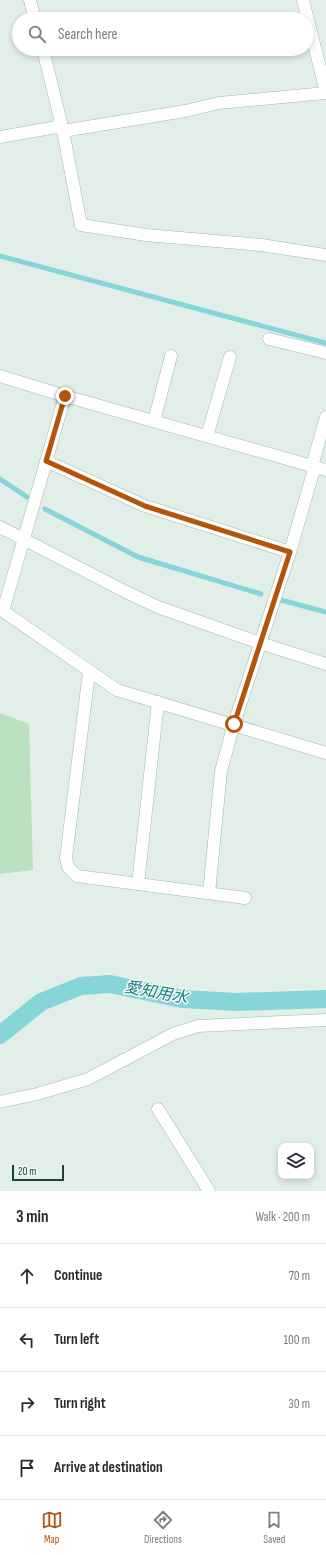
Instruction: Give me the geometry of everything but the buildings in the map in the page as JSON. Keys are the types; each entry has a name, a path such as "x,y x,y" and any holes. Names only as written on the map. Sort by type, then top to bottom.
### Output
{"street":[{"path":"30,0 33,12"},
{"path":"303,0 306,12"},
{"path":"0,137 185,111 219,103 326,93 314,44"},
{"path":"45,56 63,129 81,225 146,235 261,245 326,255"},
{"path":"269,339 326,353"},
{"path":"154,421 171,356"},
{"path":"207,436 230,357"},
{"path":"0,376 65,396 318,467"},
{"path":"65,396 1,610 117,690 234,724 326,753"},
{"path":"208,893 221,770 234,724 318,467 326,417"},
{"path":"46,461 145,506 290,552"},
{"path":"0,527 23,540 158,606 260,643 326,664"},
{"path":"89,672 66,858 68,867 77,876 245,898"},
{"path":"138,884 158,702"},
{"path":"0,1102 37,1094 88,1080 173,1034 198,1026 326,1020"},
{"path":"158,1109 209,1191"}],"green space":[{"path":"0,713 29,724 33,870 0,874"}],"waterway":[{"path":"0,256 326,343"},
{"path":"0,479 27,497"},
{"path":"45,509 138,557 261,594"},
{"path":"281,600 326,612"},
{"name":"愛知用水","path":"0,1035 41,1002 81,986 110,984 182,999 237,1002 326,999"}],"route":[{"path":"65,396 46,461 145,506 290,552 234,724"}]}
